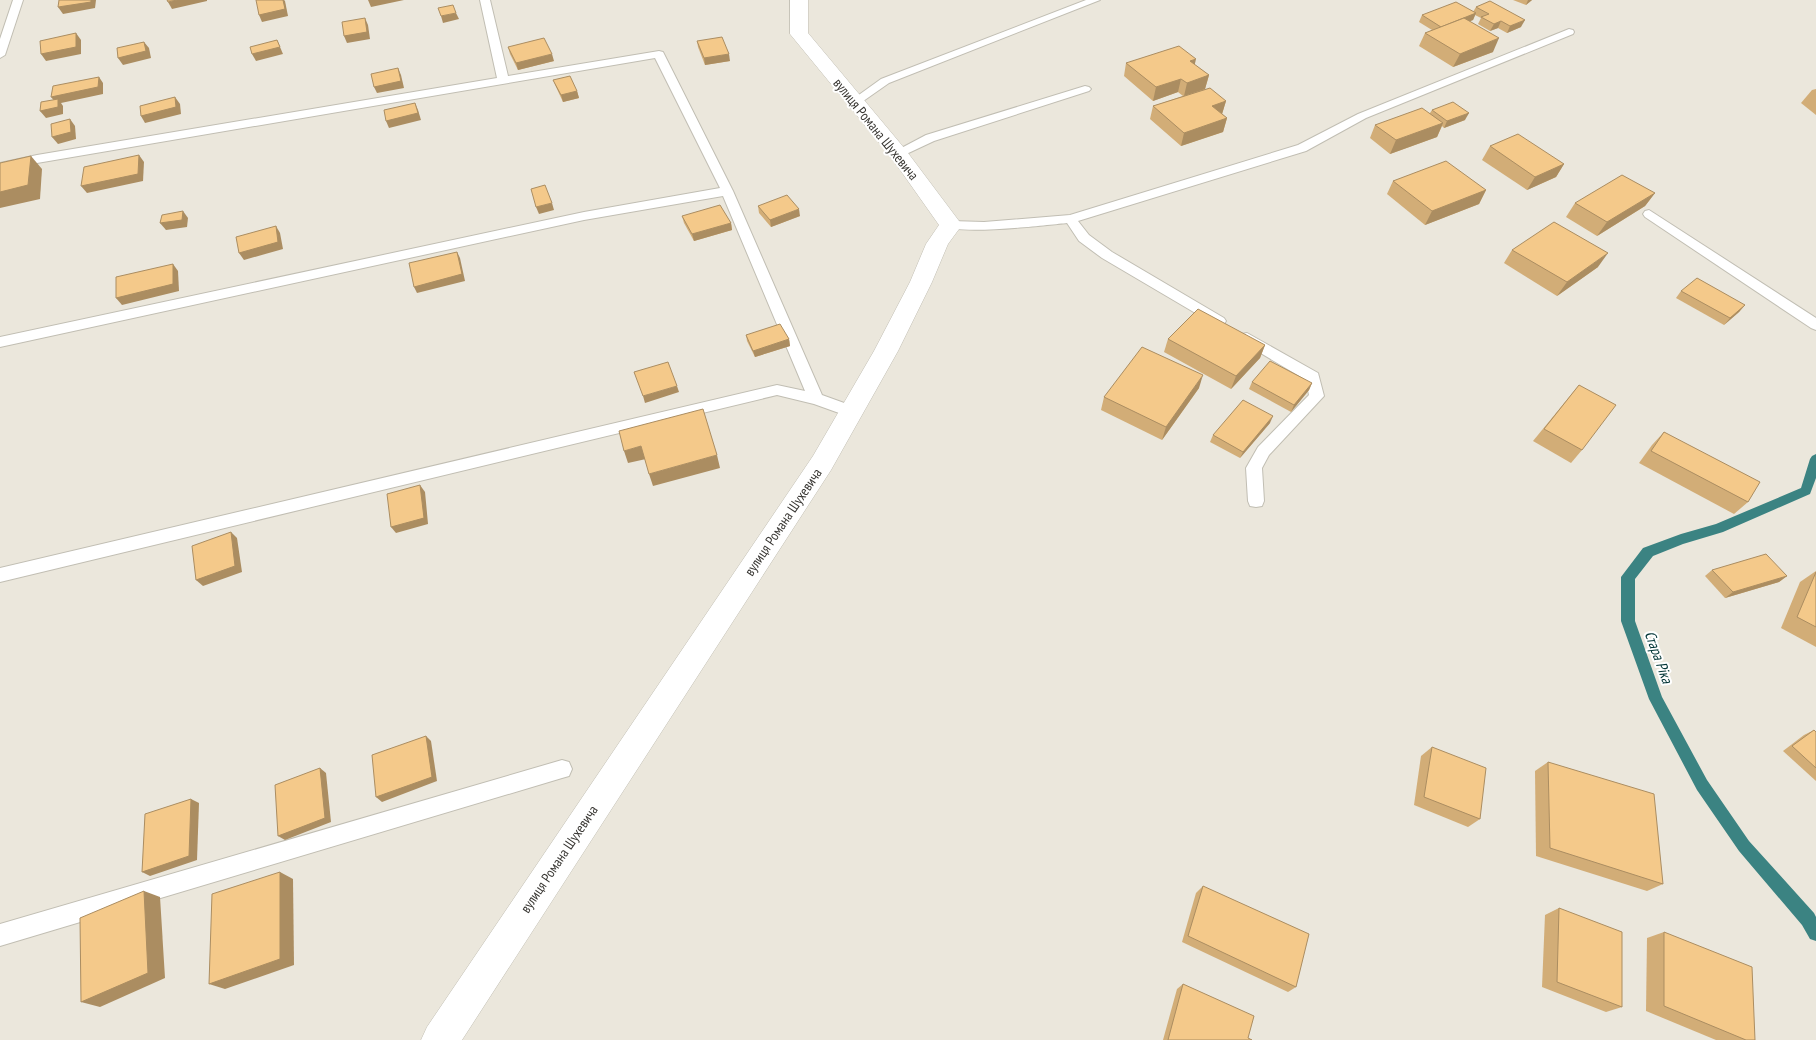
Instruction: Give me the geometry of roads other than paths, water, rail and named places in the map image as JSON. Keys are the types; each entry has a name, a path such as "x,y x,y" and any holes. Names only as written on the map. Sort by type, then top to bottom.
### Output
{"street":[{"name":"вулиця Романа Шухевича","path":"440,1040 816,472 853,412 922,280 942,233 951,225 940,213 898,153 798,34 799,0"}],"lane":[{"path":"0,54 18,0"},
{"path":"485,0 503,80"},
{"path":"855,102 885,81 1095,0"},
{"path":"951,225 984,226 1070,219 1302,148 1362,116 1569,32"},
{"path":"0,167 37,159 659,54 726,192 816,399"},
{"path":"898,153 930,138 1085,89"},
{"path":"0,342 584,216 726,192"},
{"path":"1649,214 1816,326"},
{"path":"1070,219 1084,238 1106,255 1313,377 1317,396 1263,451 1254,468 1256,501"},
{"path":"0,575 777,390 816,399 853,412"},
{"path":"0,935 562,769"}],"waterway":[{"name":"Стара Ріка","path":"1816,459 1806,491 1719,528 1681,539 1648,552 1628,577 1628,621 1656,699 1702,785 1744,846 1808,919 1816,933"}]}
